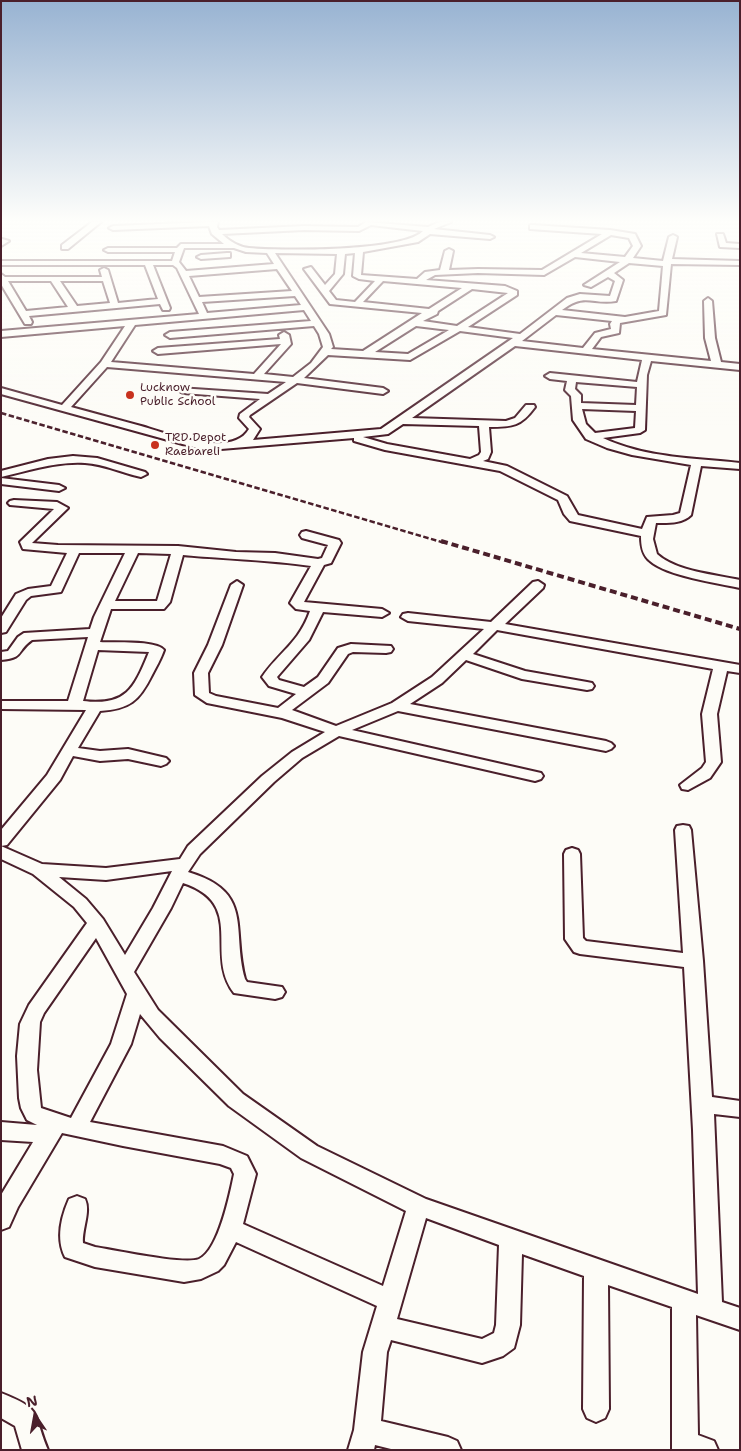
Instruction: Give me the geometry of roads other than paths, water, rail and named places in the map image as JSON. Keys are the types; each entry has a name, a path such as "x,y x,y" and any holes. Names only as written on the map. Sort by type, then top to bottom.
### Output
{"street":[{"path":"9,290 33,332"},
{"path":"61,290 74,309"},
{"path":"110,290 115,306"},
{"path":"145,368 170,335 170,319 159,290"},
{"path":"197,290 196,300 204,316"},
{"path":"230,445 240,442 254,433 255,427 244,416 295,380 326,352 328,342 295,290"},
{"path":"325,290 333,302 434,312"},
{"path":"357,304 371,290"},
{"path":"364,355 434,312 466,290"},
{"path":"326,352 410,357 460,329 514,293 507,290"},
{"path":"1,391 197,445 230,445 384,432 403,421 577,297 613,299 616,290"},
{"path":"555,312 623,319 663,314 665,290"},
{"path":"196,300 298,293"},
{"path":"23,314 163,301"},
{"path":"708,301 710,338 716,366"},
{"path":"1,334 306,307"},
{"path":"585,351 598,335 616,331 615,322 623,319"},
{"path":"64,408 105,364 132,322"},
{"path":"170,335 317,323"},
{"path":"416,323 523,337"},
{"path":"256,377 284,348 286,341 282,326"},
{"path":"158,351 286,341"},
{"path":"514,343 716,366 740,367"},
{"path":"590,437 640,430 642,375 651,358 653,345"},
{"path":"105,364 295,380 383,391"},
{"path":"550,376 642,385"},
{"path":"572,379 570,390 576,395 579,421 590,437 604,445 638,454 740,466"},
{"path":"183,390 270,397"},
{"path":"576,406 640,408"},
{"path":"403,421 484,424 514,422 530,407"},
{"path":"471,462 484,457 486,452 484,424"},
{"path":"350,436 385,447 503,468 556,494 566,502 570,514 574,518 648,534"},
{"path":"4,476 49,463 82,460 96,460 141,474"},
{"path":"696,461 685,516 674,519 651,520 647,546 654,559 683,571 740,584"},
{"path":"1,462 4,476"},
{"path":"4,476 58,488"},
{"path":"14,504 57,506 62,508 28,539 26,542 27,546 75,549 178,550 236,556 275,557 319,563 327,560 335,543 306,535"},
{"path":"1,629 21,597 28,593 56,589 75,549"},
{"path":"74,705 100,617 133,550"},
{"path":"107,605 159,606 163,602 178,550"},
{"path":"319,563 296,603 301,606 318,608 382,613"},
{"path":"124,972 194,850 268,779 297,755 337,730 397,706 437,680 538,585"},
{"path":"237,586 215,645 201,673 202,695 212,700 285,714 337,730 535,776"},
{"path":"308,693 274,683 269,678 305,638 318,608"},
{"path":"408,617 495,626 740,669"},
{"path":"1,656 12,655 23,640 29,636 94,640 157,650 135,696 122,704 94,707 74,705 1,705"},
{"path":"285,714 285,709 323,680 343,651 351,648 386,650"},
{"path":"464,655 522,675 588,686"},
{"path":"688,785 707,772 713,765 715,757 709,720 714,687 721,666"},
{"path":"397,706 606,746"},
{"path":"1,841 54,777 68,750 92,714 94,707"},
{"path":"68,750 100,756 128,754 161,761"},
{"path":"683,830 694,961 709,1240 710,1309"},
{"path":"1,852 39,870 80,903 97,922 124,972 151,1015 236,1100 309,1152 418,1206 684,1301 740,1319"},
{"path":"572,854 574,939 580,947 694,961"},
{"path":"39,870 106,874 182,869 222,899 228,912 232,944 232,974 236,985 241,988 276,992"},
{"path":"61,1128 39,1118 29,1106 30,1025 36,1010 97,922"},
{"path":"1,1220 8,1192 61,1128 121,1044 137,994"},
{"path":"702,1104 740,1109"},
{"path":"1,1131 61,1128 223,1155 240,1162 244,1168 244,1182 224,1247 210,1265 198,1270 184,1271 95,1257 73,1250 71,1245 77,1206"},
{"path":"418,1206 375,1352 364,1440 448,1450"},
{"path":"230,1228 390,1301"},
{"path":"383,1327 482,1350 494,1348 505,1340 508,1325 511,1240"},
{"path":"596,1270 596,1409"},
{"path":"684,1301 692,1448"},
{"path":"1,1405 22,1413 27,1419 35,1450"}],"railway":[{"path":"1,413 445,543"},
{"path":"441,541 740,629"}],"place":[{"name":"Lucknow Public School","path":"130,395"},
{"name":"TRD Depot Raebareli","path":"155,445"}]}
